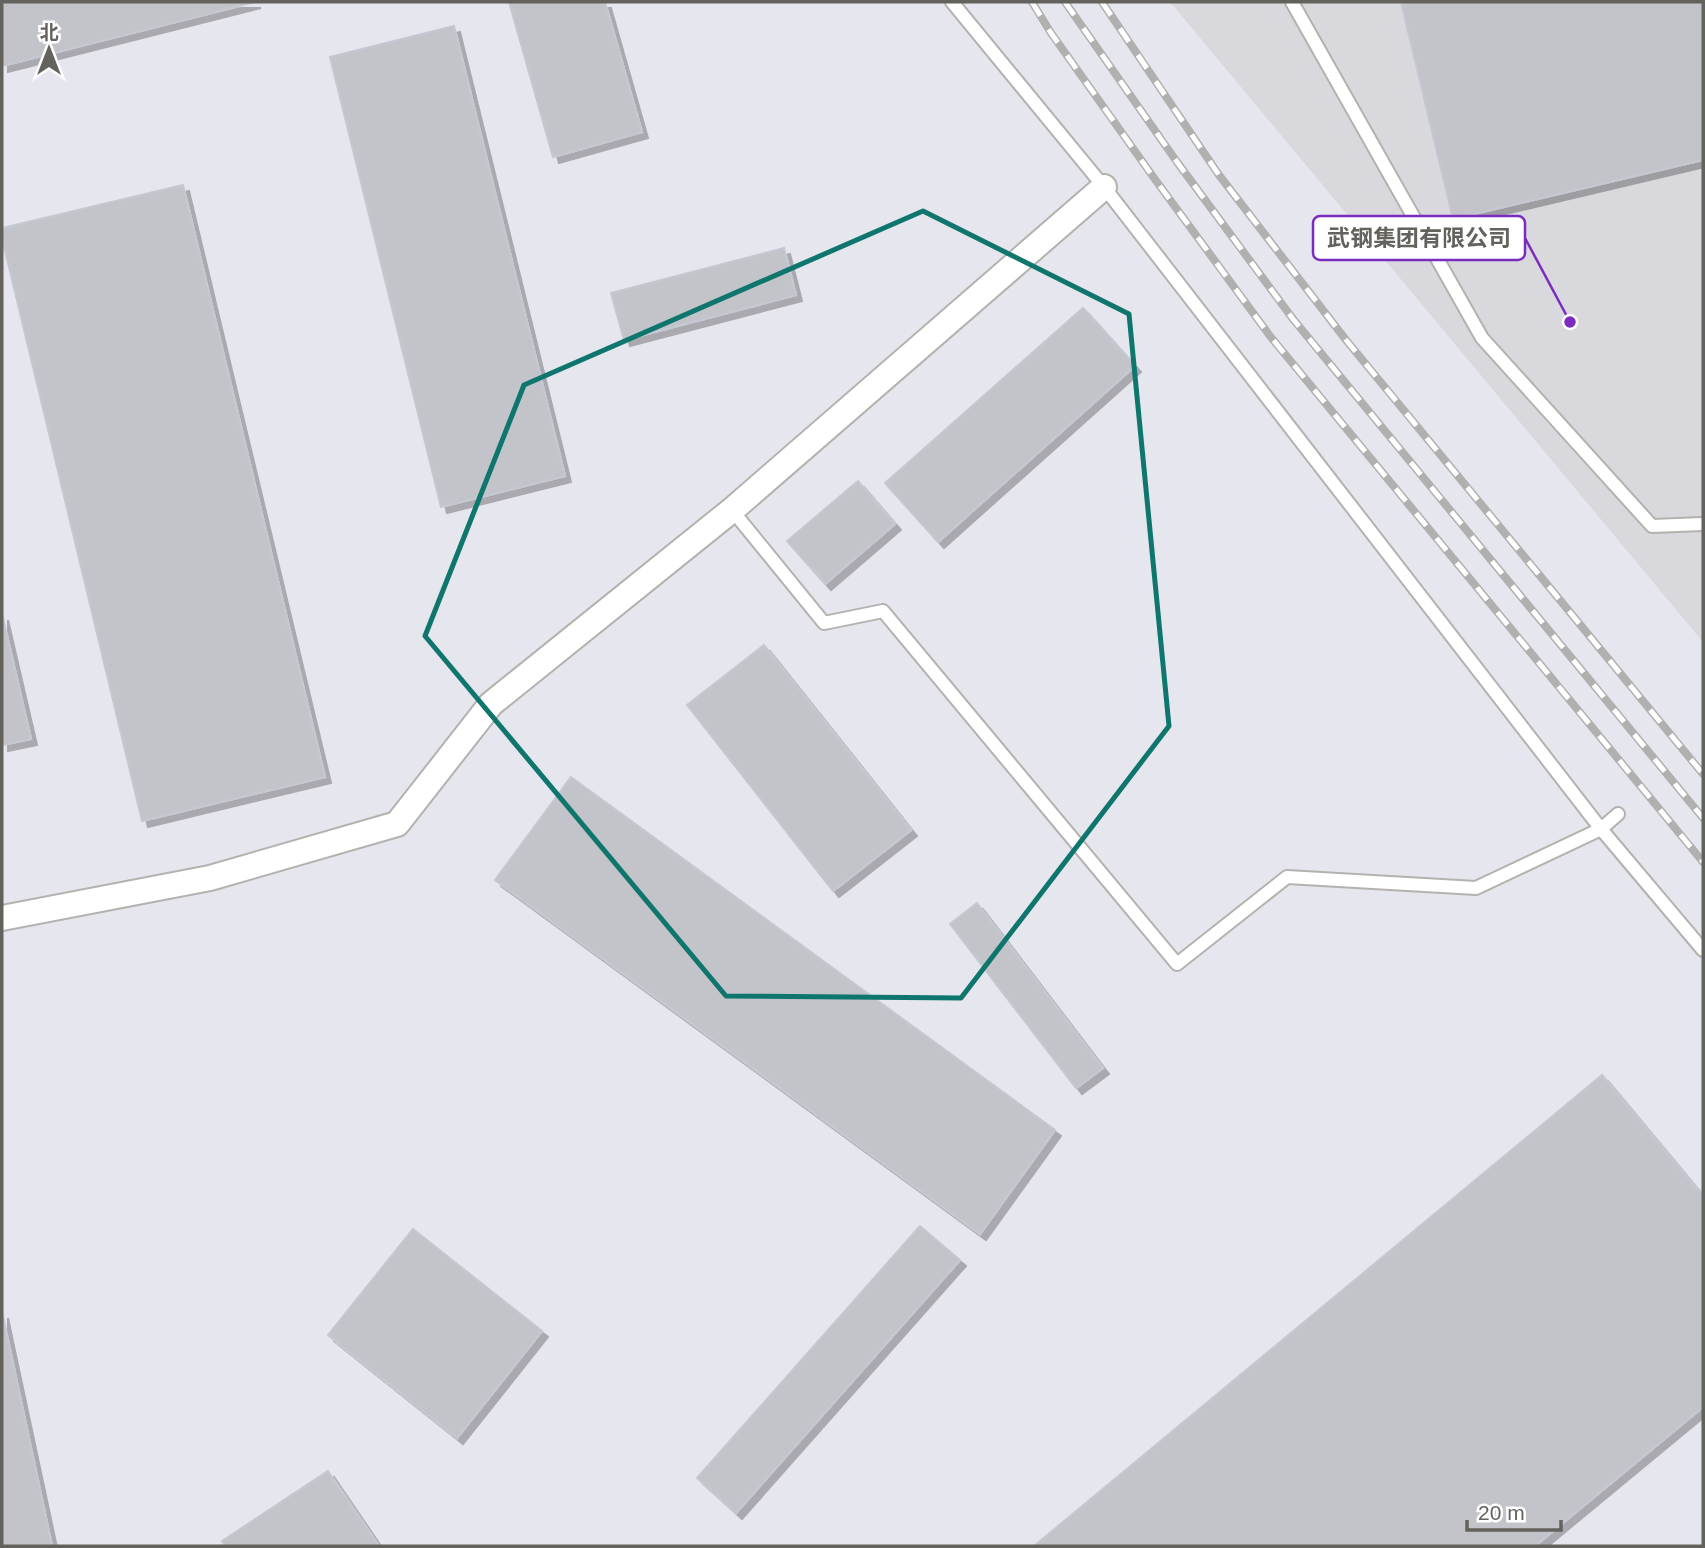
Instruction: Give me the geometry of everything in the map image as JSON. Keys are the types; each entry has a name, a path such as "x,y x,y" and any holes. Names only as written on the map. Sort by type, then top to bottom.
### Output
{"street":[{"path":"2,918 210,878 397,824 491,704 732,510 1104,187"}],"lane":[{"path":"952,2 1104,187 1601,829 1703,950"},
{"path":"1292,2 1482,338 1652,526 1703,524"},
{"path":"732,510 824,623 883,611 1177,964 1287,877 1476,888 1601,829 1618,814"}],"highlighted area":[{"path":"923,211 1129,314 1169,726 961,998 726,996 425,636 524,385"}],"shaded area":[{"path":"1170,2 1703,2 1703,642"}],"building":[{"path":"2,2 255,2 2,66"},
{"path":"509,2 605,2 642,132 553,157"},
{"path":"1401,2 1703,2 1703,160 1453,219"},
{"path":"454,26 565,476 441,507 330,57"},
{"path":"183,185 325,777 142,821 2,238 2,228"},
{"path":"784,248 796,295 624,340 611,293"},
{"path":"1083,308 1135,366 938,542 885,483"},
{"path":"858,481 895,524 825,584 787,541"},
{"path":"2,614 31,739 2,745"},
{"path":"764,645 911,830 833,891 687,705"},
{"path":"571,777 1055,1130 980,1234 495,880"},
{"path":"977,903 1103,1068 1076,1088 950,924"},
{"path":"1602,1075 1703,1196 1703,1407 1535,1546 1034,1546"},
{"path":"920,1226 960,1260 736,1513 697,1478"},
{"path":"413,1229 542,1331 457,1438 328,1335"},
{"path":"2,1312 52,1546 2,1546"},
{"path":"328,1471 379,1546 225,1546 222,1541"}],"railway":[{"path":"1032,2 1154,178 1270,336 1703,862"},
{"path":"1065,2 1177,162 1293,319 1703,818"},
{"path":"1102,2 1219,175 1346,340 1703,774"}],"place":[{"name":"武钢集团有限公司","path":"1570,322"}]}
